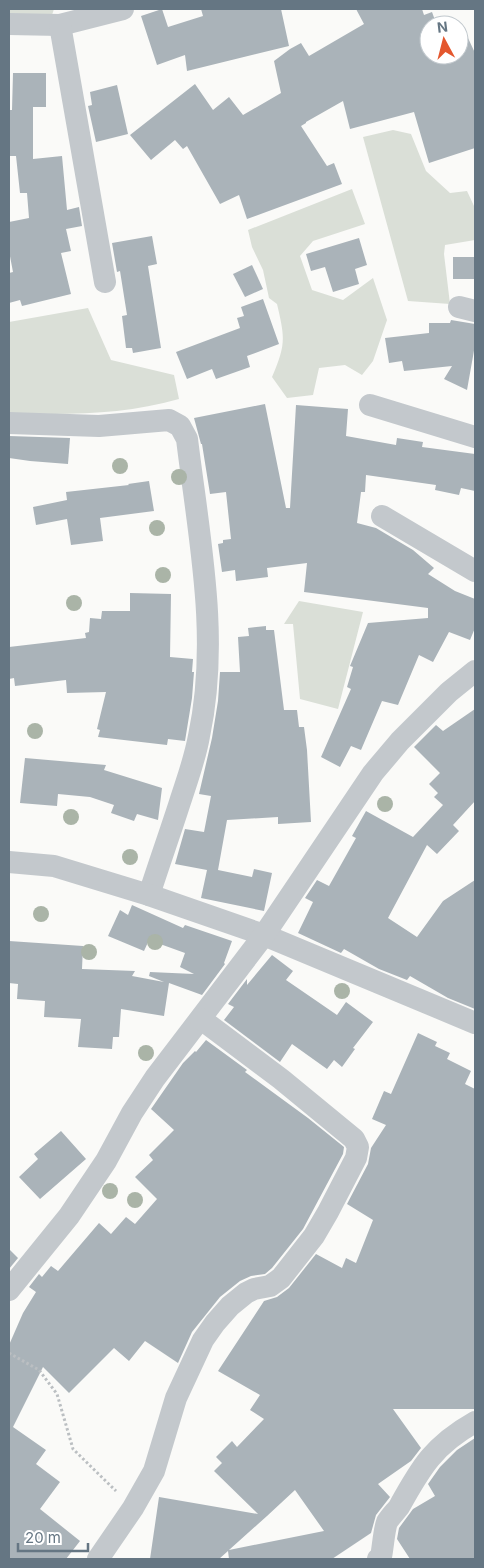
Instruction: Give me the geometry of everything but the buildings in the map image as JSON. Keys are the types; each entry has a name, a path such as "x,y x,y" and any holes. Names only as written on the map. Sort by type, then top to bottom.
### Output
{"street":[{"path":"9,24 60,25 123,9"},
{"path":"60,25 104,282"},
{"path":"370,405 475,437"},
{"path":"9,423 99,426 169,420 180,426 187,439 204,566 208,669 197,744 149,895"},
{"path":"382,516 475,570"},
{"path":"9,1290 69,1216 106,1161 132,1113 155,1078 264,936 373,773 400,741 449,692 475,671"},
{"path":"9,862 54,866 149,895 264,936 475,1023"},
{"path":"98,1559 133,1508 154,1471 176,1398 203,1340 230,1306 250,1291 276,1282 304,1251 328,1212 356,1158 358,1150 354,1139 281,1079 201,1019"},
{"path":"378,1559 381,1557 387,1523 422,1468 436,1449 475,1422"}],"path":[{"path":"9,1353 39,1370 57,1394 73,1449 133,1508"}],"shaded area":[{"path":"9,9 54,9 52,15 9,17"},
{"path":"393,130 411,134 426,171 450,193 467,191 474,206 475,240 445,245 444,254 450,304 408,301 363,137"},
{"path":"352,189 365,224 313,241 300,256 312,290 343,300 373,278 387,320 373,361 362,375 345,365 319,368 313,395 287,398 272,377 282,348 282,325 277,304 269,298 263,270 252,247 248,230"},
{"path":"88,308 111,360 174,375 179,399 137,408 95,413 9,413 9,322"},
{"path":"299,601 363,612 338,709 300,699 293,624 284,624"}]}
